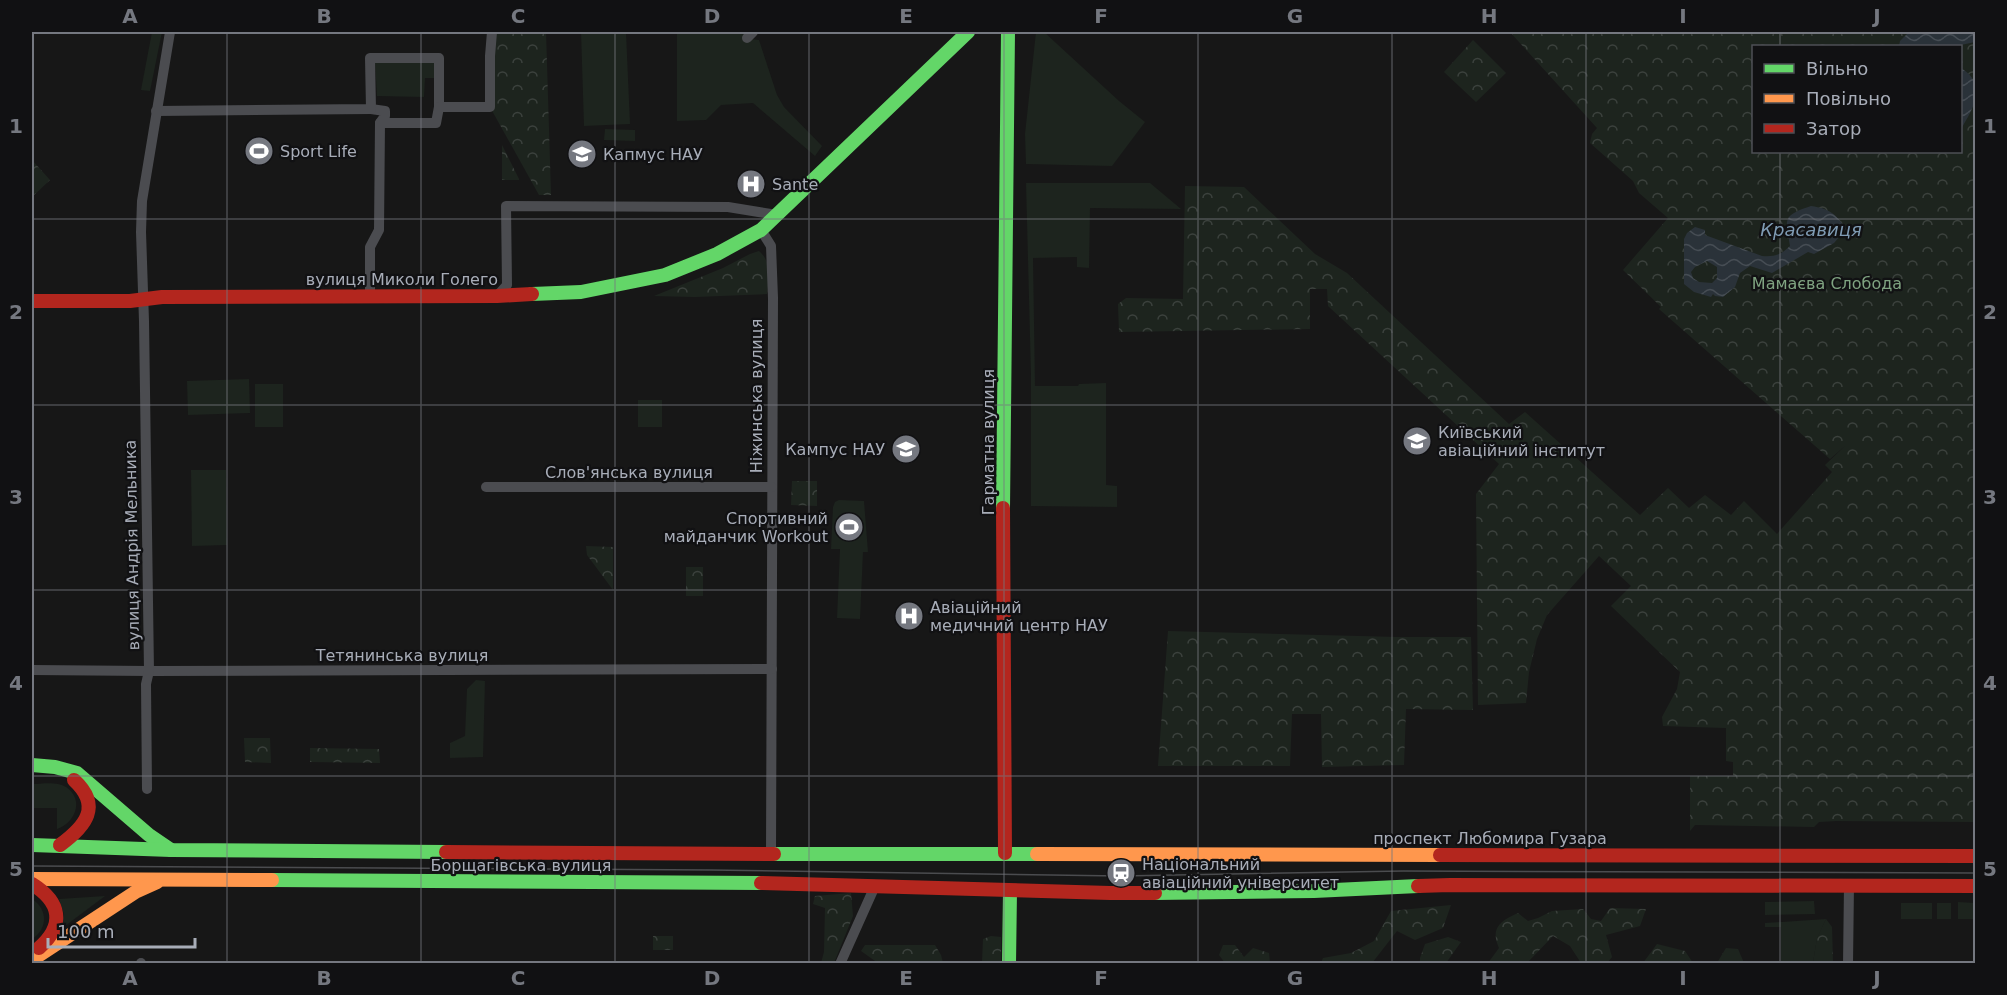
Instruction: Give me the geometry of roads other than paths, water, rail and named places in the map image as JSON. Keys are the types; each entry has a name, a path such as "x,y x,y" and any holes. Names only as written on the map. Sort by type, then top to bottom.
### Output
{"main road":[{"path":"760,230 968,32"},
{"name":"Гарматна вулиця","path":"1005,854 1003,494 1008,32"},
{"name":"вулиця Миколи Голего","path":"32,301 130,301 162,297 496,296 581,292 675,272 717,254 760,230"},
{"path":"32,765 55,766 77,774 149,835 171,850"},
{"path":"32,773 66,776 76,781 84,789 88,799 89,811 85,823 79,832 60,845"},
{"name":"Борщагівська вулиця","path":"32,845 171,850 1005,854"},
{"name":"проспект Любомира Гузара","path":"1005,854 1976,856"},
{"name":"Борщагівська вулиця","path":"32,879 728,882 1010,891"},
{"path":"32,958 136,891 162,880"},
{"path":"32,884 42,889 50,897 57,919 55,930 49,940 32,950"},
{"path":"1009,963 1010,891 1227,892 1450,885 1976,886"}],"street":[{"name":"вулиця Андрія Мельника","path":"147,789 146,684 148,671 141,232 142,201 170,32"},
{"path":"439,107 490,106 489,56 492,32"},
{"path":"371,109 370,58 439,58 439,107 436,123 380,123"},
{"path":"156,111 371,109 385,111 385,116 380,123 379,230 370,247 370,295"},
{"path":"496,296 507,285 506,206 728,207 777,215"},
{"name":"Ніжинська вулиця","path":"760,230 771,246 773,288 771,853"},
{"name":"Слов'янська вулиця","path":"486,487 772,487"},
{"name":"Тетянинська вулиця","path":"32,670 772,669"},
{"path":"1848,963 1849,885"},
{"path":"840,963 876,886"}],"water":[{"path":"1909,32 1975,32 1975,42 1961,45 1899,45"},
{"path":"1962,69 1974,82 1976,89 1974,105 1962,127"},
{"name":"Красавиця","path":"1811,206 1828,210 1846,229 1834,243 1814,254 1808,252 1772,273 1750,266 1740,273 1735,287 1723,297 1713,294 1711,297 1694,292 1684,284 1684,239 1687,233 1695,227 1705,230 1705,235 1762,256 1774,256 1790,246 1787,224 1790,216","holes":["1707,261 1717,267 1717,278 1712,283 1699,282 1693,278 1691,272 1695,267"]}],"tram line":[{"path":"32,866 711,870 1120,876 1403,871 1976,873"}],"place":[{"name":"Sport Life","path":"259,151"},
{"name":"Капмус НАУ","path":"582,154"},
{"name":"Sante","path":"751,184"},
{"name":"Київський авіаційний інститут","path":"1417,441"},
{"name":"Кампус НАУ","path":"906,449"},
{"name":"Спортивний майданчик Workout","path":"849,527"},
{"name":"Авіаційний медичний центр НАУ","path":"909,616"},
{"name":"Національний авіаційний університет","path":"1121,873"}],"park label":[{"name":"Мамаєва Слобода","path":"1827,283"}]}
